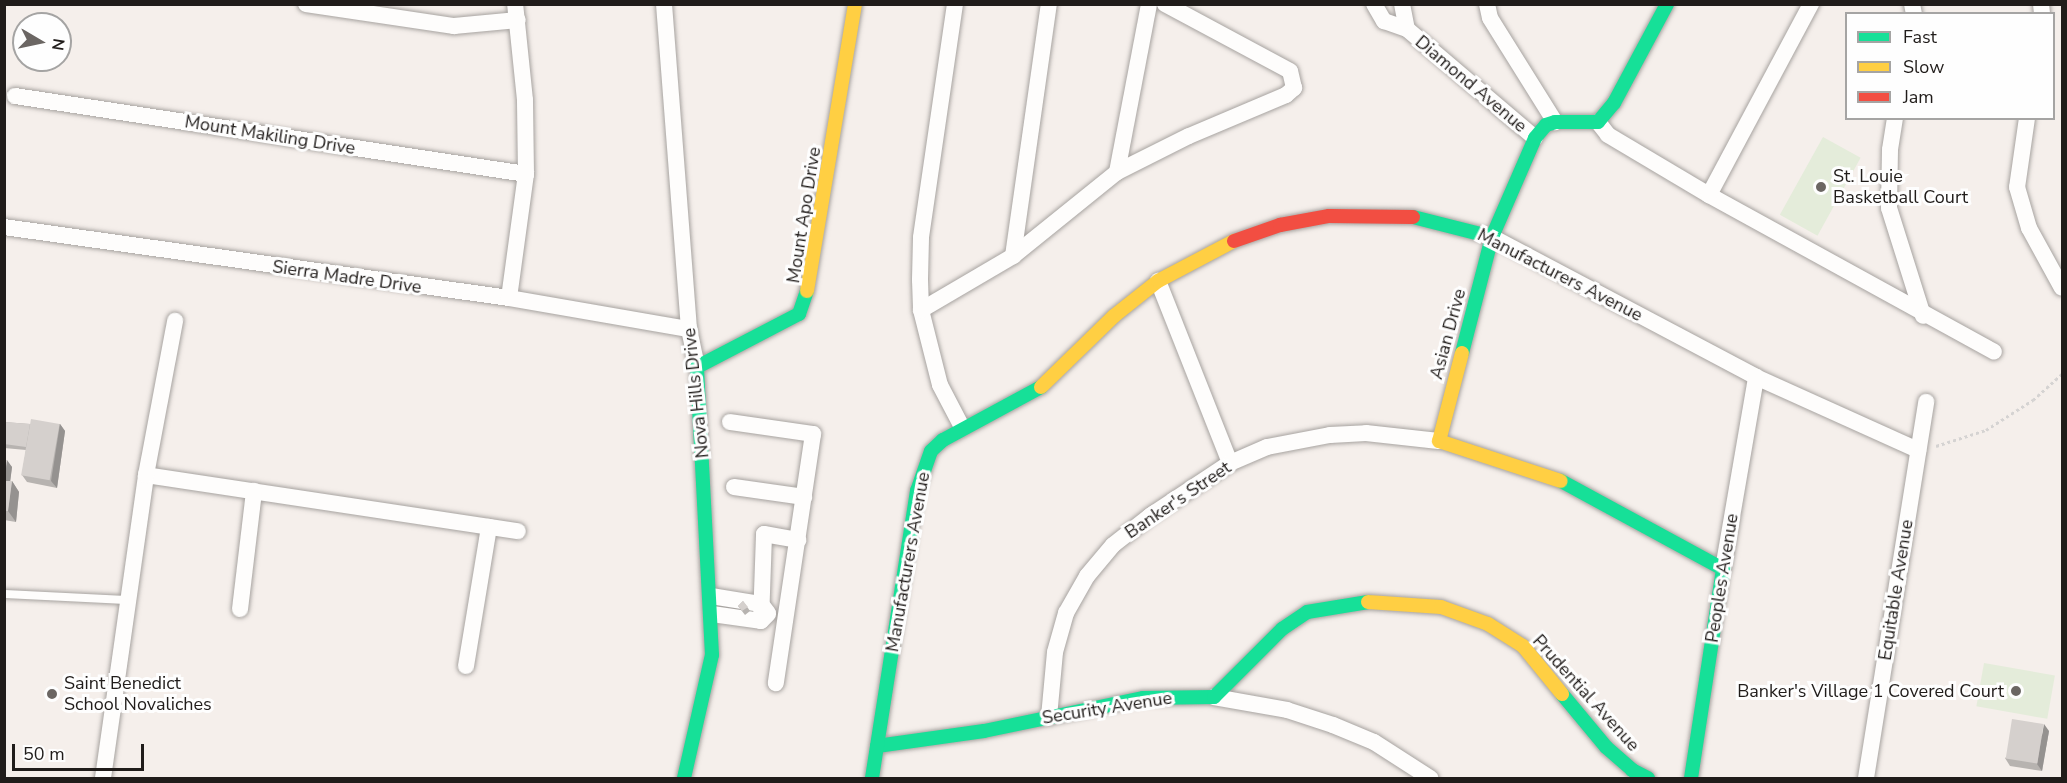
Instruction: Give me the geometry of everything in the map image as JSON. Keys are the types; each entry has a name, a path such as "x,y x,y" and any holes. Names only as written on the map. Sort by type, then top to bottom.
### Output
{"street":[{"path":"306,4 351,8 454,26 516,12 526,174 509,298"},
{"name":"Nova Hills Drive","path":"664,4 689,329 697,367 712,614 712,655 705,699 684,778"},
{"name":"Mount Apo Drive","path":"697,367 800,314 805,306 855,4"},
{"path":"955,4 921,237 921,310 940,385 962,427"},
{"path":"1013,256 1049,4"},
{"path":"1117,172 1149,4"},
{"path":"921,310 1013,256 1117,172 1294,88 1290,71 1165,4"},
{"name":"Diamond Avenue","path":"1374,4 1384,21 1407,29 1535,138"},
{"name":"Diamond Avenue","path":"1402,4 1407,29"},
{"path":"1486,4 1490,18 1555,122"},
{"path":"1535,138 1546,125 1555,122 1598,122 1614,103 1667,4"},
{"path":"1709,195 1811,4"},
{"name":"Mount Makiling Drive","path":"15,96 526,174"},
{"path":"1895,120 1890,150 1888,208 1923,316"},
{"path":"2027,120 2017,187 2029,228 2062,288"},
{"path":"1598,122 1608,135 1709,195 1923,316 1994,352"},
{"name":"Asian Drive","path":"1439,441 1492,237 1535,138"},
{"name":"Manufacturers Avenue","path":"872,778 922,471 931,452 962,427 1041,387 1114,316 1158,281 1234,241 1280,225 1329,216 1378,214 1421,218 1492,237 1756,377 1918,450"},
{"name":"Sierra Madre Drive","path":"4,227 509,298 689,329"},
{"path":"1158,281 1230,463"},
{"path":"102,778 146,475 175,321"},
{"name":"Peoples Avenue","path":"1691,778 1723,569 1756,377"},
{"name":"Equitable Avenue","path":"1866,778 1926,402"},
{"path":"730,422 813,434 776,683"},
{"name":"Banker's Street","path":"1049,717 1055,652 1066,613 1087,576 1113,545 1230,463 1268,447 1330,435 1366,432 1439,441 1555,478 1723,569"},
{"path":"146,475 518,531"},
{"path":"734,487 804,497"},
{"path":"240,609 255,491"},
{"path":"466,666 489,527"},
{"path":"764,613 765,534 798,540"},
{"path":"711,596 764,613"},
{"name":"Prudential Avenue","path":"1214,697 1282,629 1307,612 1348,603 1389,601 1441,607 1488,624 1523,646 1606,747 1632,770 1648,778"},
{"path":"712,614 764,613 786,616"},
{"name":"Security Avenue","path":"877,746 1163,696 1214,697 1287,710 1333,725 1374,742 1430,778"}],"lane":[{"path":"4,594 127,600"}],"path":[{"path":"1918,450 1986,430 2033,400 2062,374"}],"green space":[{"name":"St. Louie Basketball Court","path":"1823,137 1861,158 1817,236 1780,215"},
{"name":"Banker's Village 1 Covered Court","path":"1984,663 2055,676 2047,719 1976,706"}],"building":[{"path":"31,419 60,424 50,480 21,475"},
{"path":"4,422 30,424 26,447 4,444"},
{"path":"4,460 7,460 4,479"},
{"path":"4,481 12,481 8,511 4,511"},
{"path":"743,601 748,607 742,611 738,606"},
{"path":"2012,719 2044,724 2037,764 2006,759"}],"traffic: fast":[{"path":"1462,353 1492,237 1535,138 1546,125 1555,122 1598,122 1614,103 1667,4"},
{"path":"1413,217 1492,237"},
{"path":"684,778 712,655 697,367 799,314 807,291"},
{"path":"872,778 917,491 931,451 943,440 1041,387"},
{"path":"1561,481 1723,569 1691,778"},
{"path":"877,746 984,731 1143,698 1214,697 1282,629 1307,612 1368,602"},
{"path":"1562,694 1606,747 1632,770 1648,778"}],"traffic: slow":[{"path":"807,291 855,4"},
{"path":"1041,387 1114,316 1158,281 1234,241"},
{"path":"1462,353 1439,441 1561,481"},
{"path":"1368,602 1441,607 1488,624 1523,646 1562,694"}],"traffic: jam":[{"path":"1234,241 1280,225 1329,216 1413,217"}],"place":[{"name":"St. Louie Basketball Court","path":"1821,187"},
{"name":"Banker's Village 1 Covered Court","path":"2016,691"},
{"name":"Saint Benedict School Novaliches","path":"52,694"}]}
